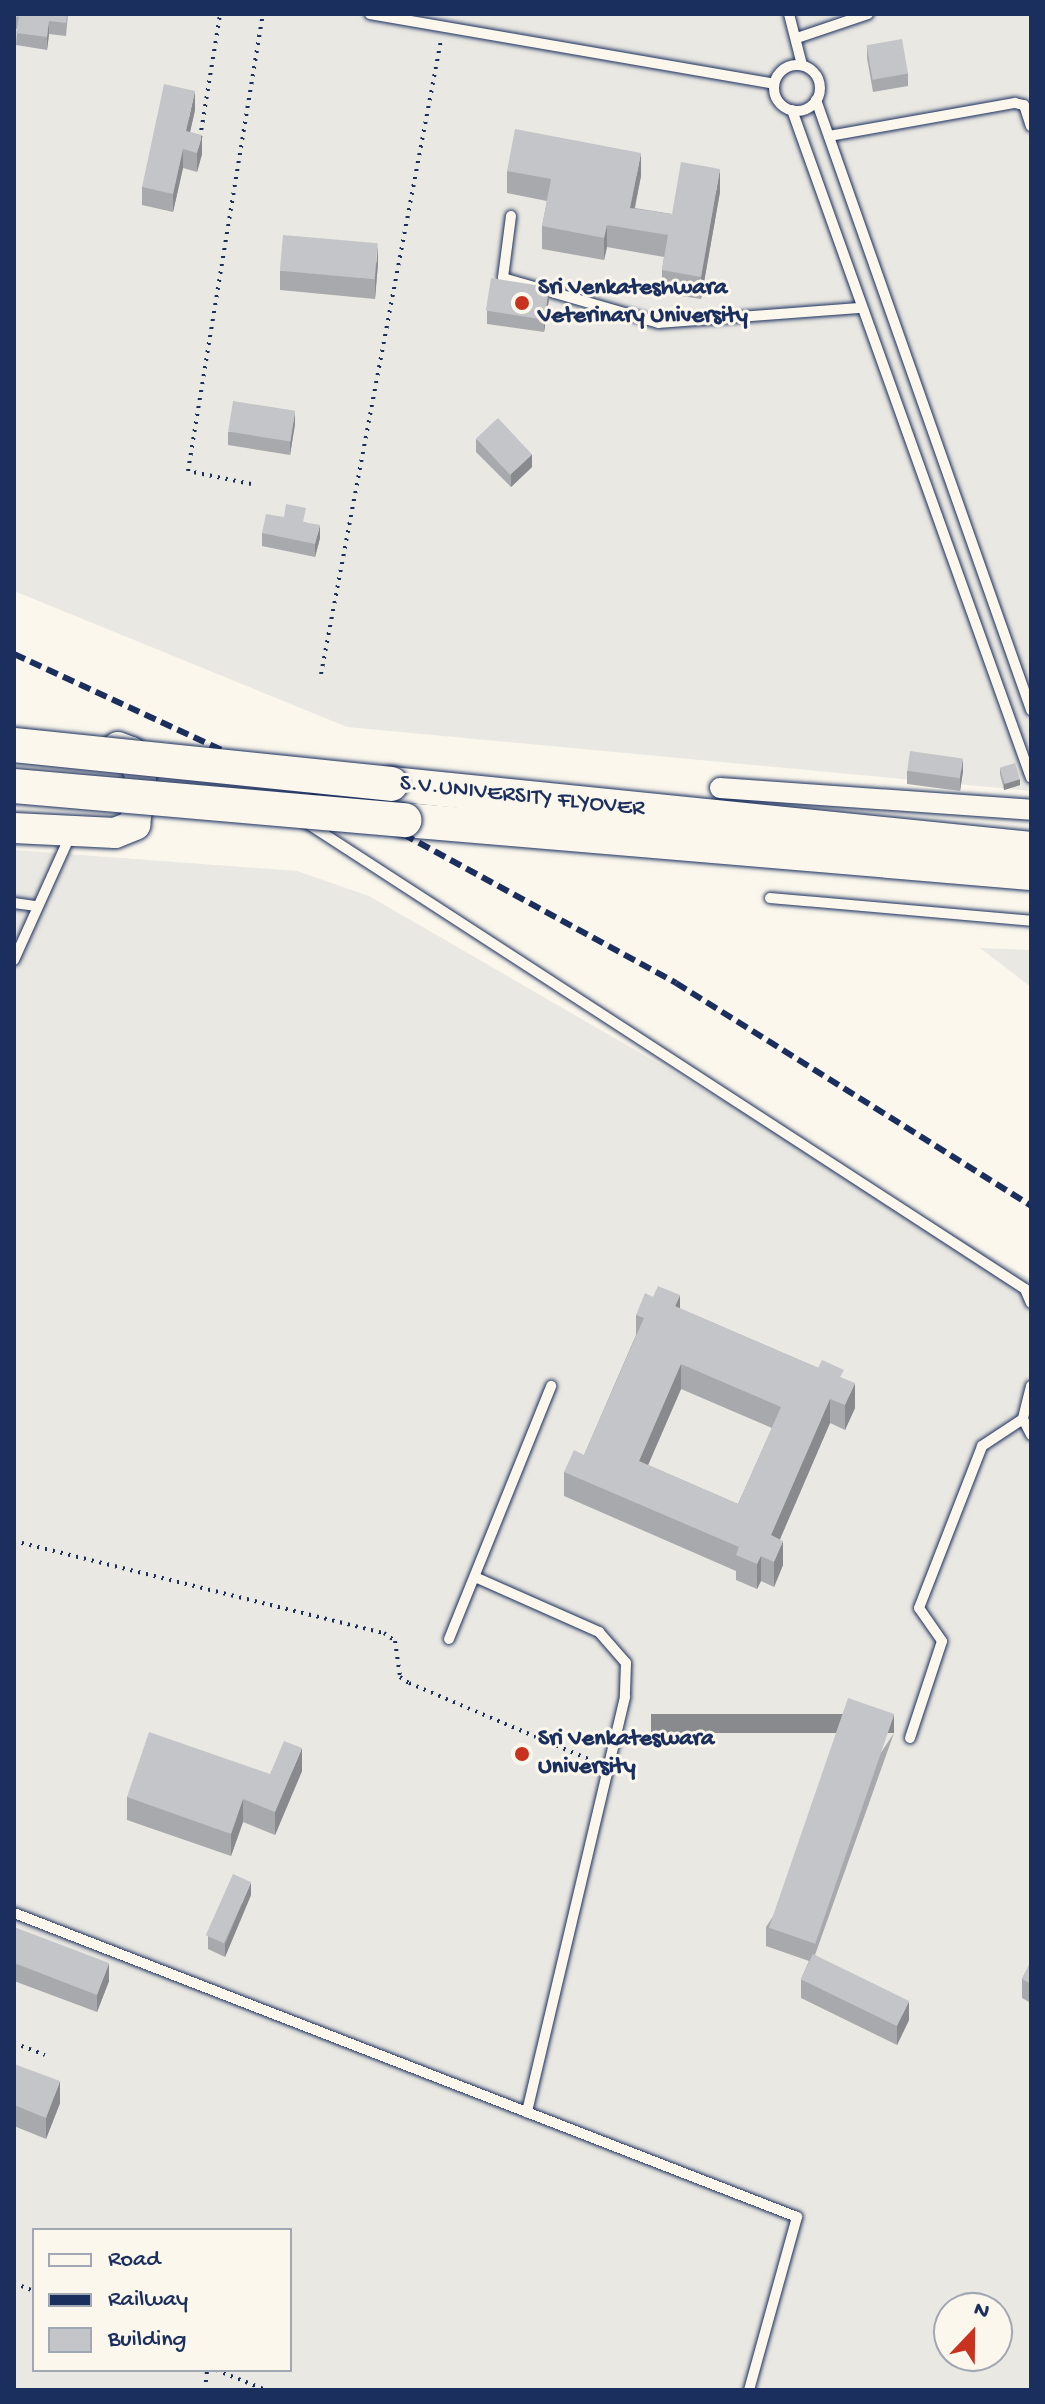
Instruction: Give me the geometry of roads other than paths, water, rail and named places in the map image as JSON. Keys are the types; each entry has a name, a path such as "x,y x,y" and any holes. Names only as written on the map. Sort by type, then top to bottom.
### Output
{"main road":[{"name":"S.V.UNIVERSITY FLYOVER","path":"14,745 1031,849"},
{"name":"S.V.UNIVERSITY FLYOVER","path":"14,786 1031,873"}],"street":[{"path":"14,728 131,752 141,778 135,825 115,833 14,828"},
{"path":"720,788 1031,810"}],"lane":[{"path":"370,14 774,84"},
{"path":"789,14 802,65 818,79 816,100 1031,710"},
{"path":"797,38 868,14"},
{"path":"802,65 781,71 774,84 778,100 792,110 860,308 1031,778"},
{"path":"792,110 816,100"},
{"path":"829,136 1015,103 1024,105 1031,126"},
{"path":"511,216 503,278 659,323 860,308"},
{"path":"131,752 184,756 245,782"},
{"path":"257,790 1025,1289 1031,1303"},
{"path":"14,960 35,906 72,833"},
{"path":"770,898 1031,921"},
{"path":"14,903 35,906"},
{"path":"449,1639 551,1386"},
{"path":"1031,1386 1023,1419 1031,1435"},
{"path":"910,1738 942,1641 919,1608 982,1446 1023,1419"},
{"path":"475,1577 599,1632 626,1663 608,1767 527,2113"},
{"path":"14,1913 797,2217 749,2390"}],"railway":[{"path":"14,654 403,834 676,983 1031,1206"}],"place":[{"name":"Sri Venkateshwara Veterinary University","path":"522,303"},
{"name":"Sri Venkateswara University","path":"522,1754"}]}
